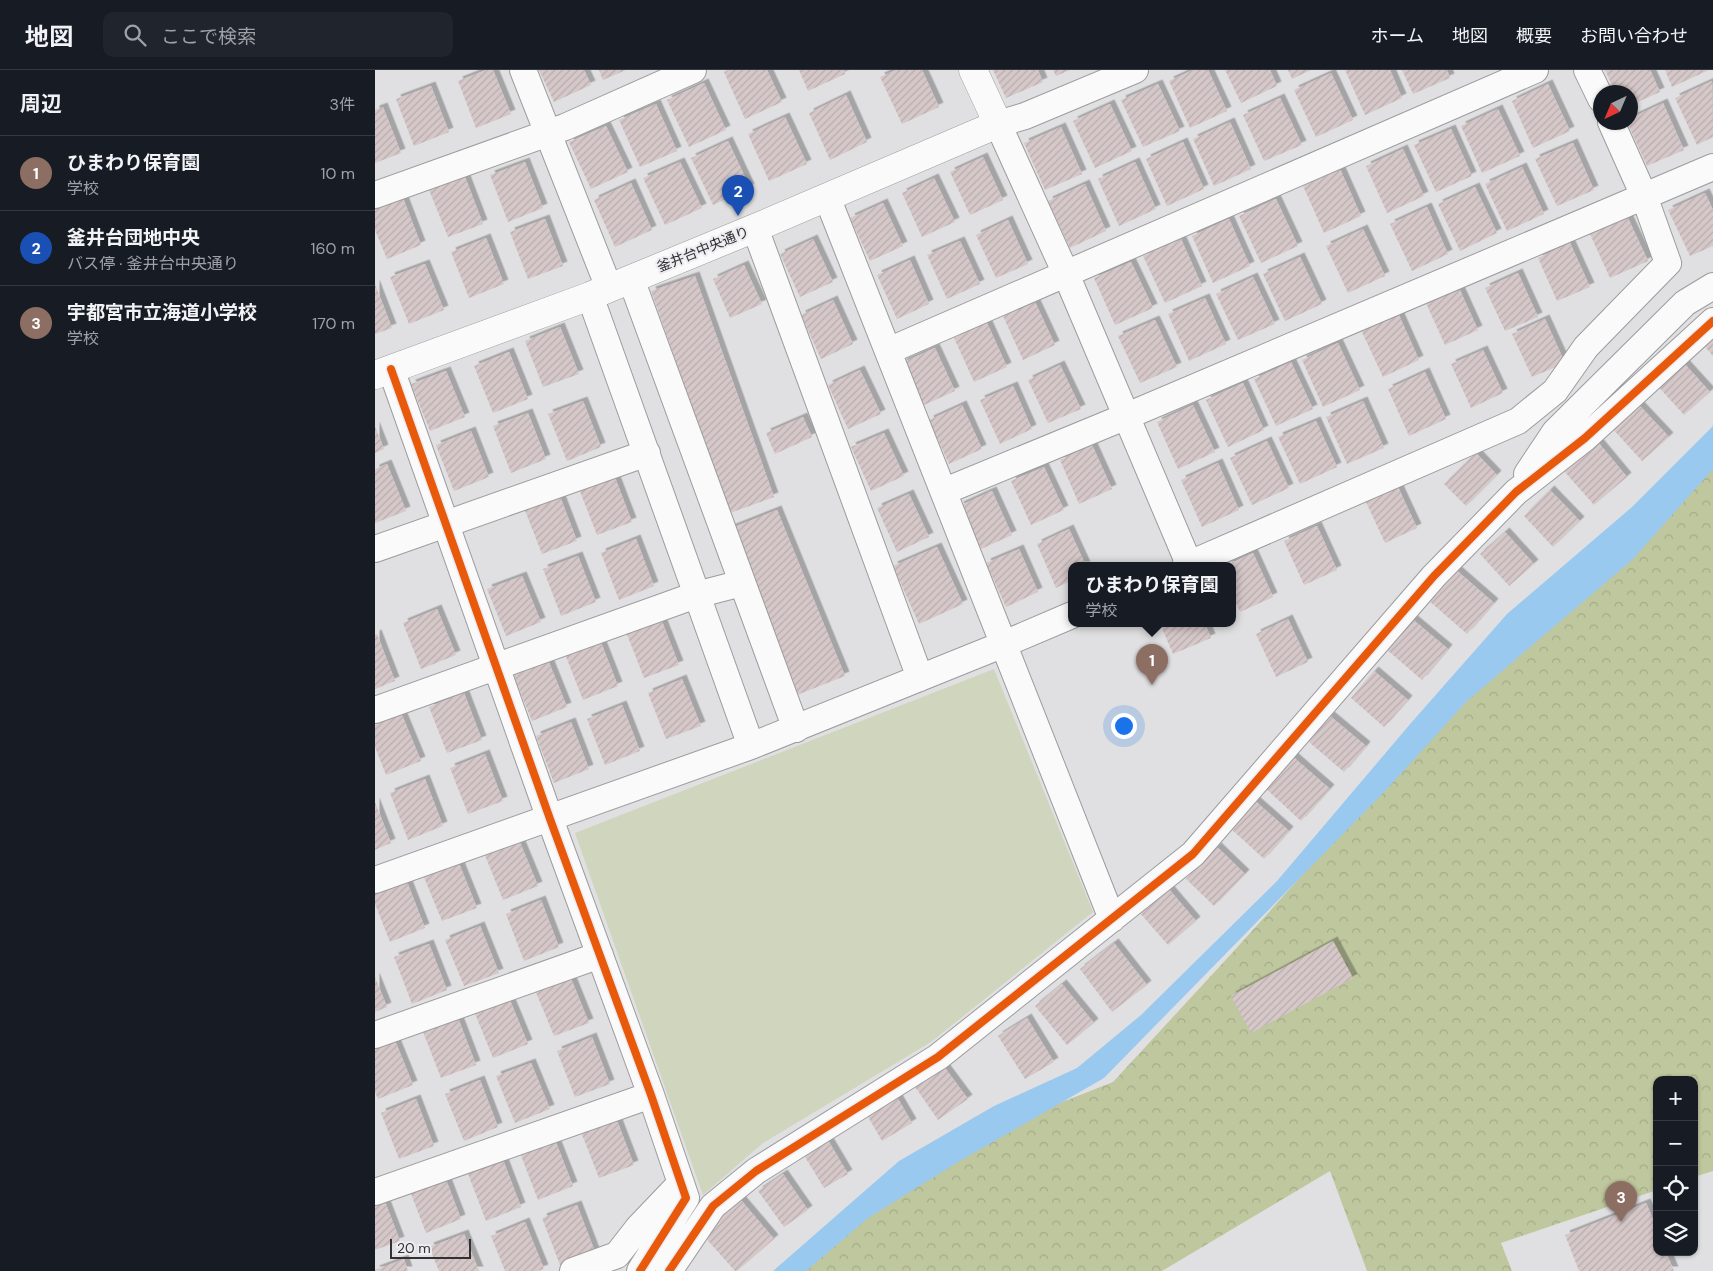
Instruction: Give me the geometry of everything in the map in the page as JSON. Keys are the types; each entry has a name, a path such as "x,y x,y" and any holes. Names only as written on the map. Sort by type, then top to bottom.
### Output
{"street":[{"path":"523,70 610,288 743,583 795,728"},
{"path":"375,195 548,133 693,70"},
{"path":"973,70 1066,274 1127,416 1186,562"},
{"path":"998,124 1025,116 1135,70"},
{"path":"889,351 1535,70"},
{"path":"1587,70 1594,85"},
{"name":"釜井台中央通り","path":"383,372 610,288 998,124"},
{"path":"1615,130 1644,196 1668,263 1685,302"},
{"path":"945,492 1713,167"},
{"path":"827,197 1112,919"},
{"path":"755,228 920,678"},
{"path":"1194,562 1518,421 1555,391 1586,348 1668,263"},
{"path":"1516,492 1555,432 1685,302 1713,286"},
{"path":"610,288 647,453 751,746"},
{"path":"669,1271 713,1206 756,1171 938,1057 1193,854 1434,576 1516,492 1585,438 1713,321"},
{"path":"383,372 446,524 550,819 651,1095 686,1198 640,1271"},
{"path":"375,549 647,453"},
{"path":"375,710 697,595 743,583"},
{"path":"375,880 751,746 1068,617"},
{"path":"375,1035 600,955"},
{"path":"375,1192 651,1095"},
{"path":"573,1271 617,1255 638,1228 681,1184"}],"green space":[{"path":"1713,460 1713,1171 1698,1176 1698,1076 1653,1076 1653,1191 1501,1243 1512,1271 1367,1271 1330,1171 1162,1271 787,1271 961,1142 1113,1082 1457,703"},
{"path":"994,669 1093,912 931,1042 763,1143 703,1195 575,833"}],"water":[{"path":"1713,426 1713,469 1632,560 1467,701 1386,790 1104,1078 958,1162 868,1218 806,1271 773,1271 899,1161 994,1106 1077,1068 1141,1015 1277,881 1411,723 1507,614 1632,507"}],"building":[{"path":"486,70 493,70 511,114 476,128 458,81"},
{"path":"539,70 584,70 591,85 554,102"},
{"path":"599,70 626,70 603,80"},
{"path":"728,70 767,70 782,102 745,119 724,72"},
{"path":"799,70 844,70 845,74 808,91"},
{"path":"896,70 922,70 939,107 902,124 880,77"},
{"path":"993,70 1038,70 1043,82 1006,98"},
{"path":"1053,70 1070,70 1056,76"},
{"path":"1193,70 1208,70 1227,111 1190,128 1169,81"},
{"path":"1225,70 1270,70 1277,86 1241,103"},
{"path":"1288,70 1311,70 1292,79"},
{"path":"1345,70 1390,70 1402,98 1365,115"},
{"path":"1402,70 1447,70 1450,78 1413,94"},
{"path":"1605,70 1650,70 1660,92 1638,102 1638,85 1612,85"},
{"path":"1665,70 1709,70 1672,87"},
{"path":"1331,73 1353,120 1316,137 1294,90"},
{"path":"1712,81 1713,137 1697,145 1675,98"},
{"path":"704,83 726,130 689,147 667,100"},
{"path":"1158,84 1180,131 1143,147 1121,100"},
{"path":"1548,84 1570,131 1533,148 1512,101"},
{"path":"431,86 449,132 414,146 396,99"},
{"path":"846,95 867,142 830,160 809,113"},
{"path":"1280,98 1302,145 1264,161 1243,115"},
{"path":"1663,103 1684,150 1647,166 1631,130 1638,130 1638,115"},
{"path":"656,104 677,151 640,167 619,120"},
{"path":"1110,104 1132,151 1095,168 1073,121"},
{"path":"383,107 401,153 375,163 375,110"},
{"path":"1498,109 1520,156 1482,173 1461,126"},
{"path":"785,117 807,164 769,181 748,134"},
{"path":"1230,122 1251,169 1214,186 1193,139"},
{"path":"606,126 628,172 591,189 569,142"},
{"path":"1061,127 1082,174 1045,190 1024,143"},
{"path":"1451,129 1472,176 1436,192 1414,145"},
{"path":"728,141 750,188 713,205 691,158"},
{"path":"1183,142 1204,189 1167,206 1146,159"},
{"path":"1573,143 1594,190 1557,206 1535,159"},
{"path":"1403,149 1424,196 1387,213 1366,166"},
{"path":"983,157 1003,200 970,215 950,172"},
{"path":"525,162 543,208 508,222 490,175"},
{"path":"680,162 702,208 665,225 643,178"},
{"path":"1135,162 1156,209 1119,226 1098,179"},
{"path":"1522,167 1544,214 1507,231 1485,184"},
{"path":"1340,169 1361,216 1324,233 1303,186"},
{"path":"465,177 483,224 448,237 429,190"},
{"path":"934,178 955,222 922,237 902,193"},
{"path":"631,183 652,230 615,247 594,200"},
{"path":"1085,184 1106,231 1070,248 1048,201"},
{"path":"1475,187 1497,233 1460,251 1438,204"},
{"path":"1705,193 1713,210 1713,246 1690,256 1668,210"},
{"path":"403,198 421,245 387,259 375,230 375,209"},
{"path":"1276,199 1298,246 1261,263 1239,216"},
{"path":"883,203 903,246 870,261 850,218"},
{"path":"1427,207 1448,254 1412,271 1390,224"},
{"path":"1626,214 1648,261 1610,278 1589,232"},
{"path":"545,219 563,266 528,279 510,232"},
{"path":"1229,219 1250,266 1213,283 1192,236"},
{"path":"1008,220 1028,264 996,278 976,235"},
{"path":"1363,229 1385,276 1348,293 1326,246"},
{"path":"486,238 504,284 469,298 451,252"},
{"path":"813,239 833,282 800,297 780,254"},
{"path":"1181,239 1202,286 1165,303 1143,256"},
{"path":"960,241 980,284 947,299 927,255"},
{"path":"1570,243 1590,287 1557,301 1538,258"},
{"path":"1300,257 1322,304 1285,321 1263,274"},
{"path":"910,260 929,304 897,319 877,275"},
{"path":"1131,262 1153,308 1115,325 1094,278"},
{"path":"425,264 444,310 409,324 390,277"},
{"path":"744,265 762,304 730,318 713,279"},
{"path":"1518,273 1538,317 1505,331 1485,288"},
{"path":"695,276 774,497 730,513 651,291"},
{"path":"1253,277 1275,324 1238,340 1216,294"},
{"path":"375,284 392,328 375,334"},
{"path":"1458,286 1478,330 1445,345 1425,301"},
{"path":"1205,298 1226,344 1189,361 1168,314"},
{"path":"833,300 853,344 821,359 801,315"},
{"path":"1035,302 1055,345 1023,360 1003,316"},
{"path":"1398,313 1419,360 1383,377 1361,330"},
{"path":"1545,319 1565,363 1532,377 1512,334"},
{"path":"1155,320 1177,367 1140,383 1118,336"},
{"path":"987,323 1007,367 974,382 954,338"},
{"path":"560,327 579,374 543,387 525,341"},
{"path":"1713,330 1713,356 1700,341"},
{"path":"1338,343 1360,390 1323,407 1302,360"},
{"path":"935,348 955,391 922,406 902,363"},
{"path":"1483,350 1503,393 1471,408 1451,364"},
{"path":"509,352 528,399 493,413 474,366"},
{"path":"1681,360 1710,392 1684,415 1655,383"},
{"path":"1291,362 1313,409 1276,426 1254,379"},
{"path":"1060,365 1081,409 1048,423 1028,380"},
{"path":"860,370 881,414 848,429 828,385"},
{"path":"446,371 465,417 430,431 411,384"},
{"path":"1425,372 1446,419 1409,436 1388,389"},
{"path":"1243,383 1264,430 1228,447 1206,400"},
{"path":"1013,386 1032,429 1000,444 980,400"},
{"path":"583,401 601,447 567,461 548,414"},
{"path":"1363,401 1384,448 1347,464 1326,417"},
{"path":"1637,403 1669,437 1642,461 1611,427"},
{"path":"962,405 982,449 949,464 929,420"},
{"path":"1193,405 1215,452 1178,469 1157,422"},
{"path":"528,413 546,459 511,473 493,426"},
{"path":"803,417 812,437 775,454 766,433"},
{"path":"1316,421 1337,467 1300,484 1278,437"},
{"path":"375,426 384,449 375,453"},
{"path":"471,431 489,477 454,491 436,445"},
{"path":"884,433 904,476 871,491 851,447"},
{"path":"1267,441 1289,488 1252,505 1230,458"},
{"path":"1597,441 1627,477 1594,505 1563,470"},
{"path":"1092,445 1112,489 1079,504 1060,460"},
{"path":"1476,453 1497,475 1466,506 1444,484"},
{"path":"1218,463 1239,510 1202,527 1181,480"},
{"path":"387,464 406,511 375,523 375,469"},
{"path":"1044,467 1064,510 1031,525 1011,481"},
{"path":"614,475 632,522 597,535 579,489"},
{"path":"1397,485 1417,528 1385,543 1365,500"},
{"path":"1550,490 1580,521 1553,547 1524,516"},
{"path":"992,491 1012,535 979,550 959,506"},
{"path":"559,494 577,541 542,554 524,508"},
{"path":"909,494 929,537 897,552 877,508"},
{"path":"777,510 845,676 797,695 729,529"},
{"path":"1317,526 1337,570 1304,585 1284,541"},
{"path":"1069,529 1084,562 1068,562 1068,582 1056,588 1037,544"},
{"path":"1505,532 1534,564 1509,586 1480,554"},
{"path":"636,539 654,586 619,600 601,553"},
{"path":"937,547 963,604 919,624 893,566"},
{"path":"1019,549 1038,592 1006,607 986,563"},
{"path":"1253,553 1273,597 1240,612 1236,603 1236,562 1234,562"},
{"path":"578,556 596,602 561,616 543,569"},
{"path":"1455,569 1494,603 1467,634 1428,600"},
{"path":"522,576 541,622 506,636 487,589"},
{"path":"437,609 456,655 421,669 403,623"},
{"path":"1411,618 1448,649 1422,680 1386,649"},
{"path":"661,619 679,665 644,678 626,632"},
{"path":"1288,619 1308,662 1276,677 1256,634"},
{"path":"1161,627 1206,627 1211,638 1173,654"},
{"path":"377,634 395,681 375,689 375,635"},
{"path":"600,640 618,686 583,700 565,654"},
{"path":"548,660 567,707 532,721 513,674"},
{"path":"1374,671 1408,700 1384,727 1351,698"},
{"path":"682,679 701,726 666,739 648,693"},
{"path":"464,693 482,740 447,753 429,707"},
{"path":"622,705 640,751 605,765 587,719"},
{"path":"402,715 421,761 386,775 375,747 375,725"},
{"path":"1330,716 1366,746 1344,772 1309,742"},
{"path":"571,722 589,769 554,783 536,736"},
{"path":"485,754 503,801 468,814 450,768"},
{"path":"1292,756 1330,789 1301,821 1264,787"},
{"path":"425,779 443,826 408,840 390,793"},
{"path":"1254,800 1289,831 1264,859 1230,828"},
{"path":"375,802 391,843 375,850"},
{"path":"519,840 538,886 503,900 484,853"},
{"path":"1217,847 1245,874 1214,906 1186,879"},
{"path":"458,861 477,908 442,921 423,875"},
{"path":"407,882 425,928 390,942 375,904 375,894"},
{"path":"1167,887 1196,921 1168,945 1139,912"},
{"path":"541,900 559,947 524,961 506,914"},
{"path":"480,926 499,973 464,986 445,940"},
{"path":"1333,941 1353,978 1251,1033 1231,996"},
{"path":"1114,943 1147,985 1112,1012 1080,969"},
{"path":"429,944 447,990 412,1004 394,957"},
{"path":"570,976 589,1023 554,1036 535,990"},
{"path":"375,977 387,1007 375,1012"},
{"path":"1062,984 1094,1023 1067,1045 1035,1006"},
{"path":"509,998 528,1044 493,1058 474,1011"},
{"path":"458,1018 476,1065 441,1078 423,1032"},
{"path":"1027,1018 1054,1062 1025,1079 998,1036"},
{"path":"592,1037 610,1084 575,1097 557,1051"},
{"path":"394,1038 413,1085 378,1099 375,1092 375,1046"},
{"path":"531,1063 550,1109 515,1123 496,1076"},
{"path":"942,1064 968,1099 938,1120 913,1084"},
{"path":"480,1080 498,1127 464,1141 445,1094"},
{"path":"894,1092 912,1123 882,1141 864,1110"},
{"path":"416,1099 434,1146 399,1159 381,1113"},
{"path":"616,1118 634,1165 599,1178 581,1132"},
{"path":"826,1137 848,1174 824,1188 802,1152"},
{"path":"555,1140 573,1186 538,1200 520,1153"},
{"path":"503,1160 521,1207 486,1221 468,1174"},
{"path":"443,1172 461,1219 426,1233 408,1186"},
{"path":"783,1174 808,1210 784,1227 758,1191"},
{"path":"382,1194 400,1241 375,1250 375,1197"},
{"path":"740,1199 774,1239 735,1271 701,1233"},
{"path":"1646,1203 1653,1220 1653,1256 1668,1256 1674,1271 1579,1271 1565,1235"},
{"path":"577,1205 595,1252 560,1265 542,1218"},
{"path":"525,1222 544,1269 538,1271 505,1271 491,1236"},
{"path":"464,1234 479,1271 439,1271 429,1247"},
{"path":"404,1259 408,1271 375,1271 375,1270"}],"cycle path":[{"path":"669,1271 713,1206 756,1171 938,1057 1193,854 1434,576 1516,492 1585,438 1713,321"},
{"path":"391,369 550,819 651,1095 686,1198 640,1271"}],"place":[{"name":"釜井台団地中央","path":"738,216"},
{"name":"ひまわり保育園","path":"1152,685"},
{"name":"宇都宮市立海道小学校","path":"1621,1222"}]}
